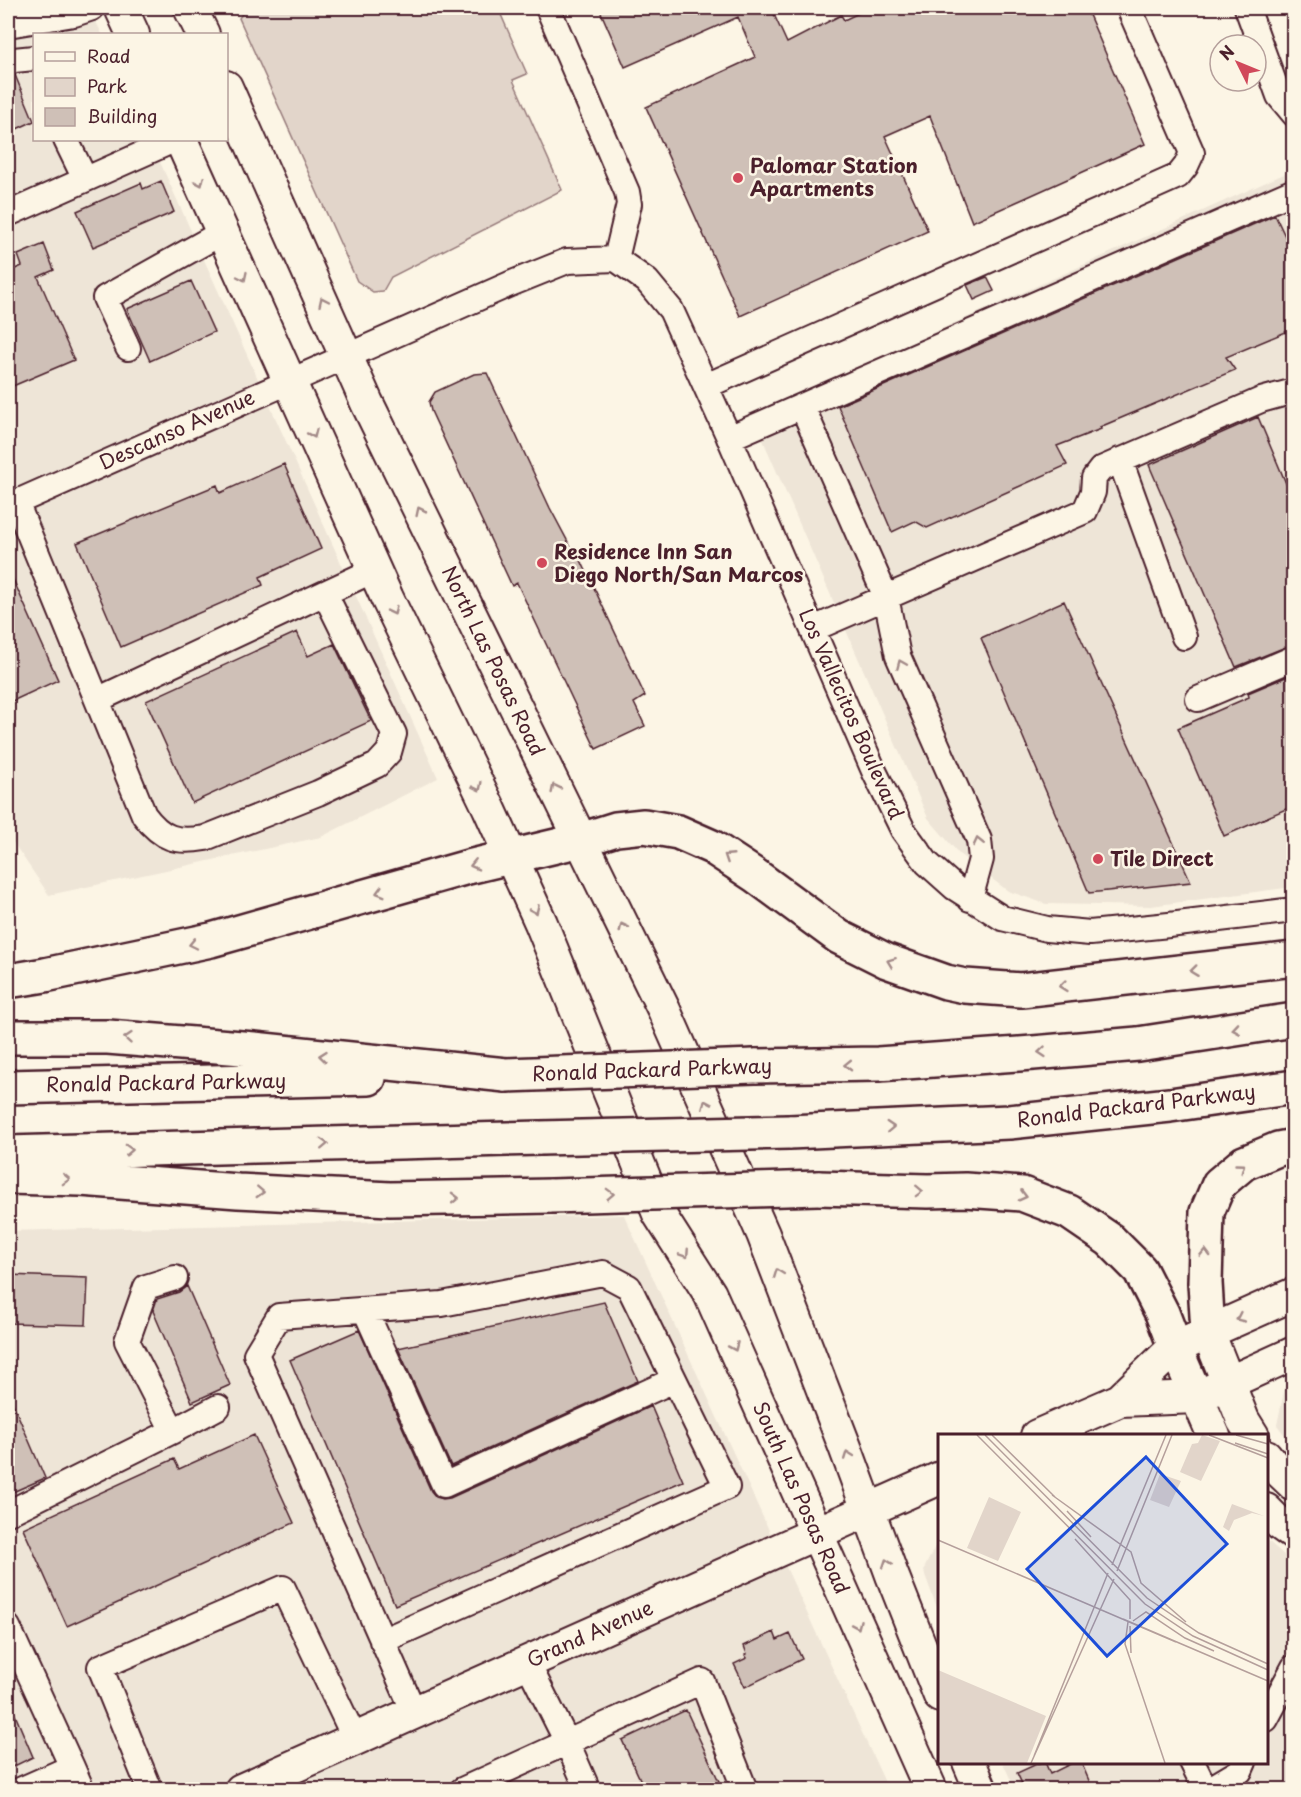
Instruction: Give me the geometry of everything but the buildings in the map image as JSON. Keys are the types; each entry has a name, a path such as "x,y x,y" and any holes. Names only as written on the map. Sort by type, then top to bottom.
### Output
{"highway":[{"path":"8,981 211,940 468,867 581,840 616,829 644,826 678,832 712,847 739,864 838,937 886,961 946,982 965,986 1021,990 1293,959"},
{"name":"Ronald Packard Parkway","path":"8,1087 878,1064 1138,1044 1293,1020"},
{"path":"8,1037 108,1037 254,1049 506,1075"},
{"name":"Ronald Packard Parkway","path":"8,1153 789,1132 1009,1122 1170,1105 1293,1087"},
{"path":"1208,1332 1205,1283 1207,1212 1219,1184 1244,1163 1278,1149 1293,1146"},
{"path":"8,1177 81,1179 238,1191 390,1199 818,1188 965,1190 1022,1194 1069,1212 1110,1240 1140,1270 1162,1313 1175,1347"}],"main road":[{"path":"121,8 133,33"},
{"path":"190,8 202,33"},
{"name":"North Las Posas Road","path":"228,91 367,403 664,1010 763,1234 868,1510"},
{"path":"181,141 374,570 511,857"},
{"name":"South Las Posas Road","path":"511,857 541,923 659,1214 710,1294 931,1790"},
{"path":"1042,1434 1120,1400 1175,1347 1293,1294"},
{"path":"1208,1332 1227,1383 1252,1434"},
{"path":"1175,1347 1213,1434"},
{"path":"1120,1400 1197,1397 1293,1353"},
{"path":"1268,1459 1293,1485"},
{"name":"Grand Avenue","path":"241,1790 938,1478"},
{"path":"868,1510 938,1693"},
{"path":"1268,1512 1293,1534"},
{"path":"970,1764 981,1790"}],"street":[{"path":"8,25 35,28 92,8"},
{"path":"347,355 567,261 616,259 629,204 627,192 548,8"},
{"path":"706,386 1178,176 1192,153 1129,8"},
{"path":"1247,8 1279,96 1293,114"},
{"path":"8,63 33,58"},
{"path":"66,141 85,179"},
{"path":"8,214 172,141"},
{"path":"729,438 1293,191"},
{"path":"128,348 105,298 223,232"},
{"name":"Los Vallecitos Boulevard","path":"616,259 647,280 671,310 874,771 903,830 927,863 955,888 1002,918 1047,929 1090,933 1293,910"},
{"name":"Descanso Avenue","path":"12,504 347,355"},
{"path":"813,630 1085,511 1093,492 1094,478 1101,468 1261,400 1292,394"},
{"path":"802,406 886,597 898,656 979,840 981,859 970,899"},
{"path":"1120,460 1184,637"},
{"path":"12,504 144,815 155,830 171,839 188,841 206,838 318,793 378,765 389,752 394,734 325,594"},
{"path":"97,700 374,570"},
{"path":"1198,699 1293,658"},
{"path":"382,1641 727,1487 629,1287 603,1273 442,1305 279,1316 256,1354 382,1641 414,1712"},
{"path":"173,1431 127,1341 146,1287 175,1278"},
{"path":"365,1310 444,1485 674,1380"},
{"path":"8,1513 218,1407"},
{"path":"150,1790 100,1667 283,1588 355,1739"},
{"path":"8,1627 82,1790"},
{"path":"527,1662 588,1790"},
{"path":"1268,1715 1293,1667"},
{"path":"462,1790 702,1681 745,1790"},
{"path":"1193,1764 1207,1790 1240,1771 1243,1764"},
{"path":"20,1790 72,1767"}],"shaded area":[{"path":"8,8 89,8 102,33 33,33 33,141 150,141 438,778 321,837 49,895 8,835"},
{"path":"1293,170 1293,887 1151,906 1046,904 1008,891 959,854 928,818 752,415"},
{"path":"624,1215 888,1789 8,1789 8,1231"},
{"path":"1293,1383 1293,1446 1277,1425 1285,1387"},
{"path":"938,1540 938,1610 925,1575 924,1569"},
{"path":"1268,1541 1293,1563 1293,1789 1015,1789 1003,1764 1268,1764"}],"green space":[{"path":"246,8 498,8 527,74 513,80 562,190 391,277 383,291 373,292 357,281 239,18"}],"place":[{"name":"Palomar Station Apartments","path":"738,178"},
{"name":"Residence Inn San Diego North/San Marcos","path":"542,563"},
{"name":"Tile Direct","path":"1098,859"}]}
